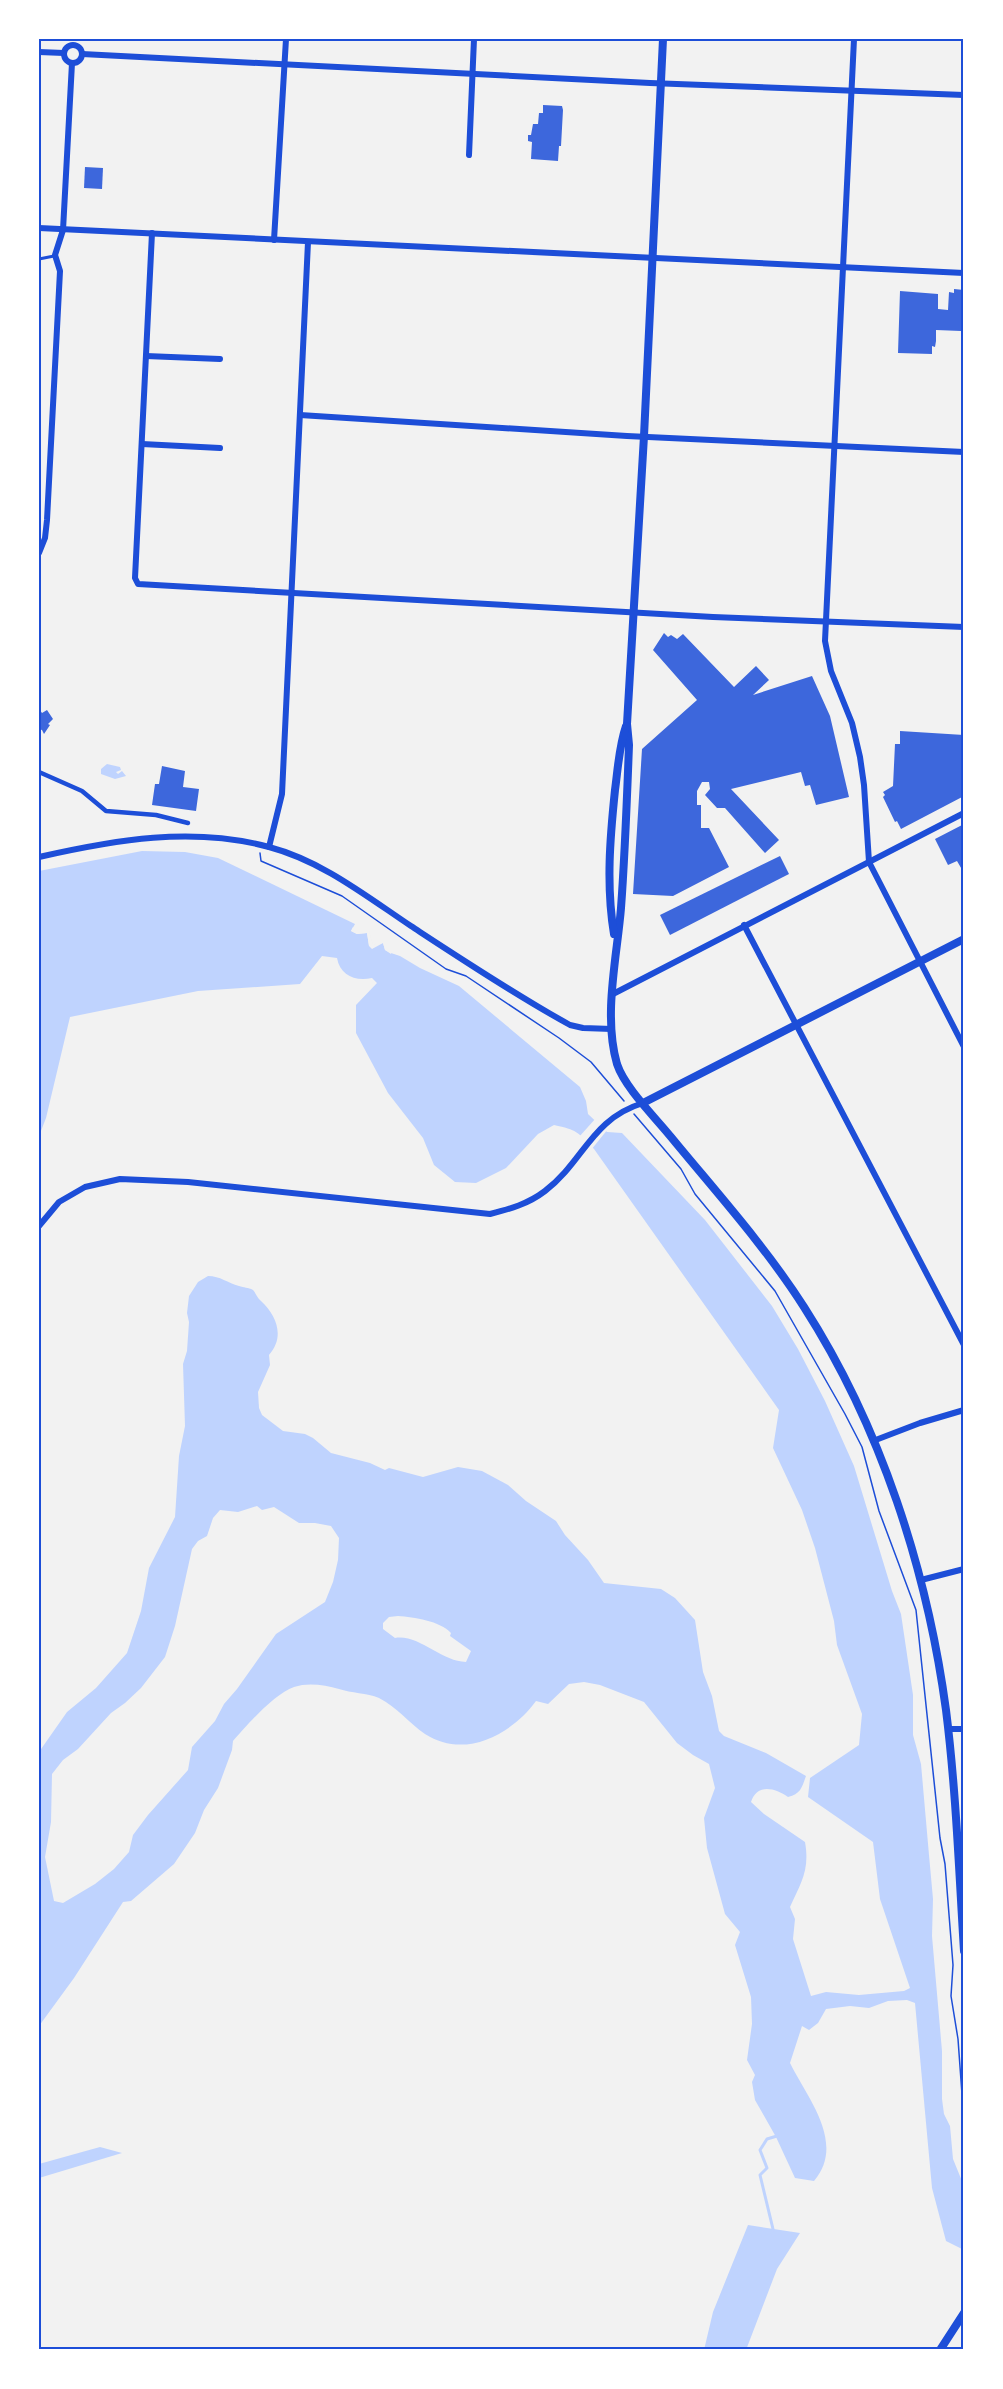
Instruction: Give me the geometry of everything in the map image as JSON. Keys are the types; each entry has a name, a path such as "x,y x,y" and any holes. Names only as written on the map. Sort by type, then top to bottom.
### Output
{"main road":[{"path":"940,2350 961,2322 964,2313"}],"street":[{"path":"274,240 286,39"},
{"path":"469,155 474,39"},
{"path":"663,39 644,436 627,724 625,838 621,914 616,941 612,1029 618,1067 644,1103 744,1223 806,1308 840,1370 873,1441 902,1517 921,1580 937,1656 948,1729 964,1951"},
{"path":"854,39 825,641 831,671 852,723 862,766 869,862 964,1047"},
{"path":"74,42 82,54 80,60 72,63 65,59 64,53 74,42"},
{"path":"39,52 64,53"},
{"path":"82,54 661,83 964,95"},
{"path":"39,553 45,538 47,520 60,271 55,255 63,230 72,63"},
{"path":"39,228 964,273"},
{"path":"152,233 136,581 141,584 633,612 964,627"},
{"path":"265,846 282,794 308,242"},
{"path":"146,356 220,359"},
{"path":"300,415 644,436 964,452"},
{"path":"142,444 220,448"},
{"path":"616,941 610,909 610,857 619,758 627,724"},
{"path":"39,772 82,791 106,811 156,815 188,823"},
{"path":"613,994 964,813"},
{"path":"39,857 114,841 159,837 204,838 265,846 314,864 345,882 570,1024 584,1028 612,1029"},
{"path":"744,925 964,1345"},
{"path":"39,1226 59,1202 86,1187 120,1179 153,1179 490,1214 522,1206 544,1192 562,1175 604,1124 628,1108 644,1103 964,939"},
{"path":"873,1441 920,1423 964,1410"},
{"path":"921,1580 964,1569"},
{"path":"948,1729 964,1729"}],"lane":[{"path":"39,259 55,255"}],"path":[{"path":"265,846 261,861 342,896 446,969 466,976 591,1062 623,1100"},
{"path":"642,1125 681,1168 695,1194 775,1291 846,1413 862,1447 879,1511 916,1610 940,1838 945,1864 953,1965 951,1996 958,2039 964,2122"}],"water":[{"path":"107,764 120,767 121,770 116,772 118,774 122,771 126,776 115,779 101,774 101,769"},
{"path":"142,851 185,852 218,858 355,924 351,931 357,934 367,933 369,946 383,943 385,950 459,986 580,1087 588,1114 607,1132 622,1133 705,1220 772,1306 825,1401 854,1466 901,1614 913,1695 913,1735 921,1764 933,1899 932,1936 942,2051 942,2099 944,2114 950,2126 953,2159 964,2186 964,2250 946,2241 932,2188 915,2003 907,2000 888,2001 869,2008 850,2006 826,2009 818,2023 809,2030 802,2026 790,2063 821,2121 826,2152 823,2166 814,2181 795,2178 776,2137 755,2100 752,2082 755,2075 747,2060 752,2024 751,1997 735,1945 740,1932 725,1914 707,1848 704,1818 715,1788 709,1764 677,1743 644,1702 600,1685 584,1682 569,1684 548,1704 536,1701 514,1724 501,1733 471,1744 440,1741 425,1734 392,1706 374,1696 316,1685 299,1685 286,1691 261,1711 233,1741 218,1788 204,1810 195,1833 174,1864 131,1901 123,1902 74,1978 39,2026 39,1752 67,1712 96,1688 127,1653 141,1611 149,1568 175,1517 179,1456 185,1426 183,1364 187,1351 189,1296 198,1282 208,1276 253,1290 275,1320 277,1341 269,1355 270,1365 258,1392 259,1408 262,1415 283,1431 305,1434 331,1453 370,1463 385,1470 389,1468 423,1477 458,1467 482,1471 508,1485 526,1501 556,1521 604,1583 661,1589 675,1598 695,1620 703,1672 712,1696 719,1731 724,1736 766,1753 806,1776 800,1790 792,1796 788,1797 778,1791 767,1789 757,1792 751,1802 764,1814 805,1842 805,1869 790,1907 795,1919 793,1939 811,1996 826,1992 859,1995 904,1991 910,1988 880,1899 873,1842 808,1797 810,1778 859,1745 862,1714 837,1645 834,1621 815,1548 802,1510 773,1448 779,1410 594,1149 577,1132 554,1125 538,1134 506,1168 476,1183 455,1182 434,1165 423,1138 388,1093 356,1033 356,1005 377,983 372,978 360,979 349,976 341,969 337,958 322,956 300,984 198,991 70,1017 46,1118 39,1136 39,871","holes":["257,1506 262,1510 274,1507 299,1523 331,1526 339,1538 338,1560 325,1602 276,1634 224,1704 215,1721 192,1747 188,1770 133,1835 129,1852 114,1869 95,1884 63,1903 54,1901 45,1857 51,1822 52,1774 63,1760 78,1749 111,1713 141,1688 165,1657 175,1626 192,1549 198,1541 207,1536 213,1518 220,1510 238,1512","389,1617 426,1620 446,1629 451,1633 450,1636 471,1651 466,1662 448,1658 413,1640 395,1638 383,1629 383,1623"]},
{"path":"100,2147 122,2153 39,2178 39,2164"},
{"path":"748,2225 800,2233 777,2269 746,2350 704,2350 713,2312"}],"pier":[{"path":"353,927 357,931 369,931 373,945 385,940 392,951 391,954 385,950 383,943 372,949 369,946 367,933 357,934 351,931"},
{"path":"596,1118 608,1129 591,1150 579,1137"}],"building":[{"path":"543,105 562,106 561,146 559,146 558,161 531,159 532,142 528,141 528,135 531,135 533,124 538,124 539,113 543,113"},
{"path":"85,167 103,168 102,189 84,188"},
{"path":"954,289 964,290 964,329 961,331 936,330 935,347 932,346 932,354 898,353 900,291 938,294 938,309 948,310 949,292 954,293"},
{"path":"664,633 668,637 671,635 677,639 683,634 734,687 756,666 769,680 753,695 812,676 830,716 849,797 816,805 810,785 805,786 801,772 731,789 779,840 765,853 725,808 717,808 705,795 710,789 709,782 702,782 697,791 697,805 701,805 701,828 709,828 729,867 673,896 633,894 642,749 697,700 653,650"},
{"path":"39,709 42,713 47,710 53,719 44,734 39,729"},
{"path":"900,731 964,735 964,796 901,829 883,797 885,795 883,792 893,786 895,744 900,744"},
{"path":"162,766 185,771 183,787 199,789 196,811 152,805 155,784 159,784"},
{"path":"964,824 964,873 957,861 948,865 935,839"},
{"path":"780,856 789,874 670,935 660,915"}],"waterway":[{"path":"773,2229 760,2175 767,2168 760,2150 767,2139 777,2136"}]}
